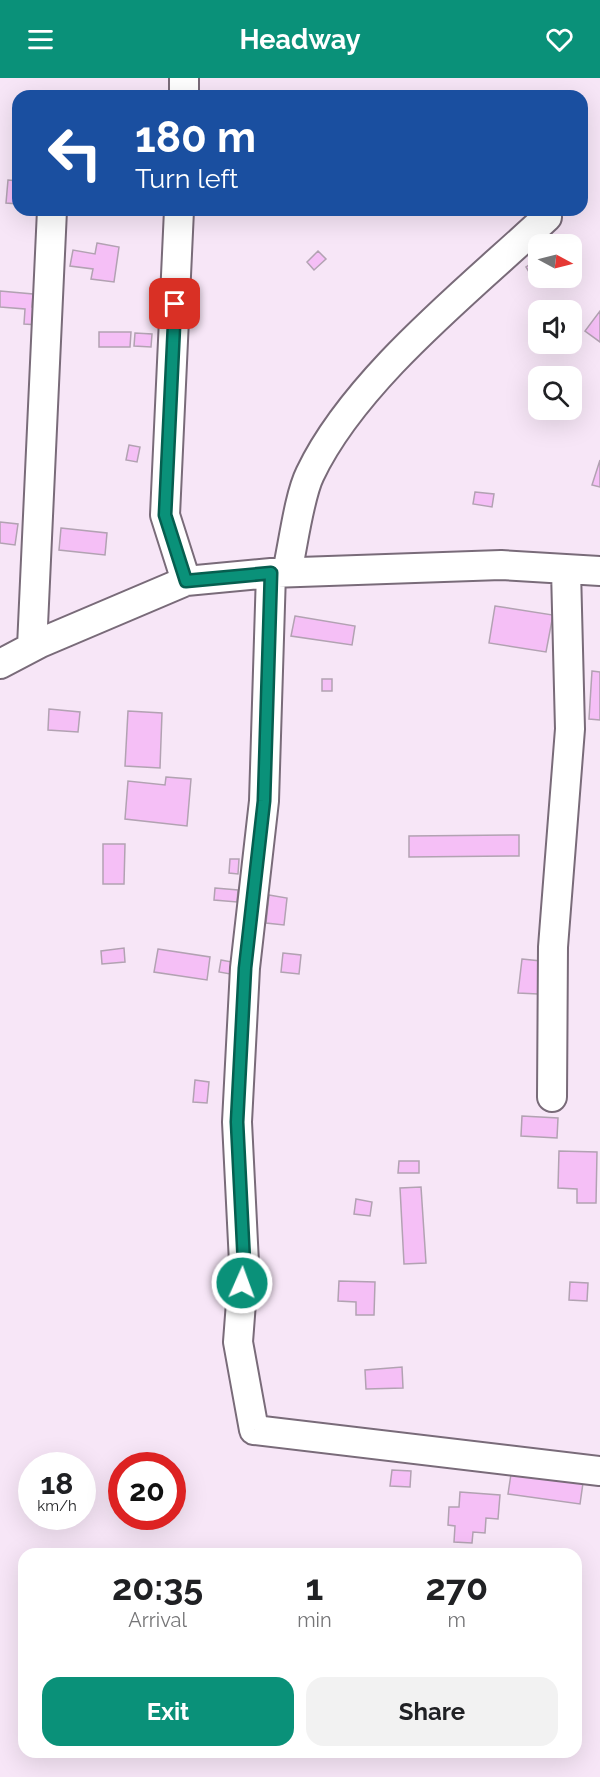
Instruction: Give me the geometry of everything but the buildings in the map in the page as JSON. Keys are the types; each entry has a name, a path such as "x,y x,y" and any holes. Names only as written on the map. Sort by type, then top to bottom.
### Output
{"street":[{"path":"32,647 52,216"},
{"path":"179,216 165,515 186,581"},
{"path":"547,217 398,356 344,419 309,476 279,572 264,801 245,968 237,1122 244,1263 238,1342 254,1430 600,1471"},
{"path":"0,664 32,647 186,581 279,572 501,565 600,571"},
{"path":"552,1097 553,947 570,729 566,570"}],"route":[{"path":"175,304 165,515 186,581 271,573 264,801 245,968 237,1122 244,1263 242,1283"}]}
